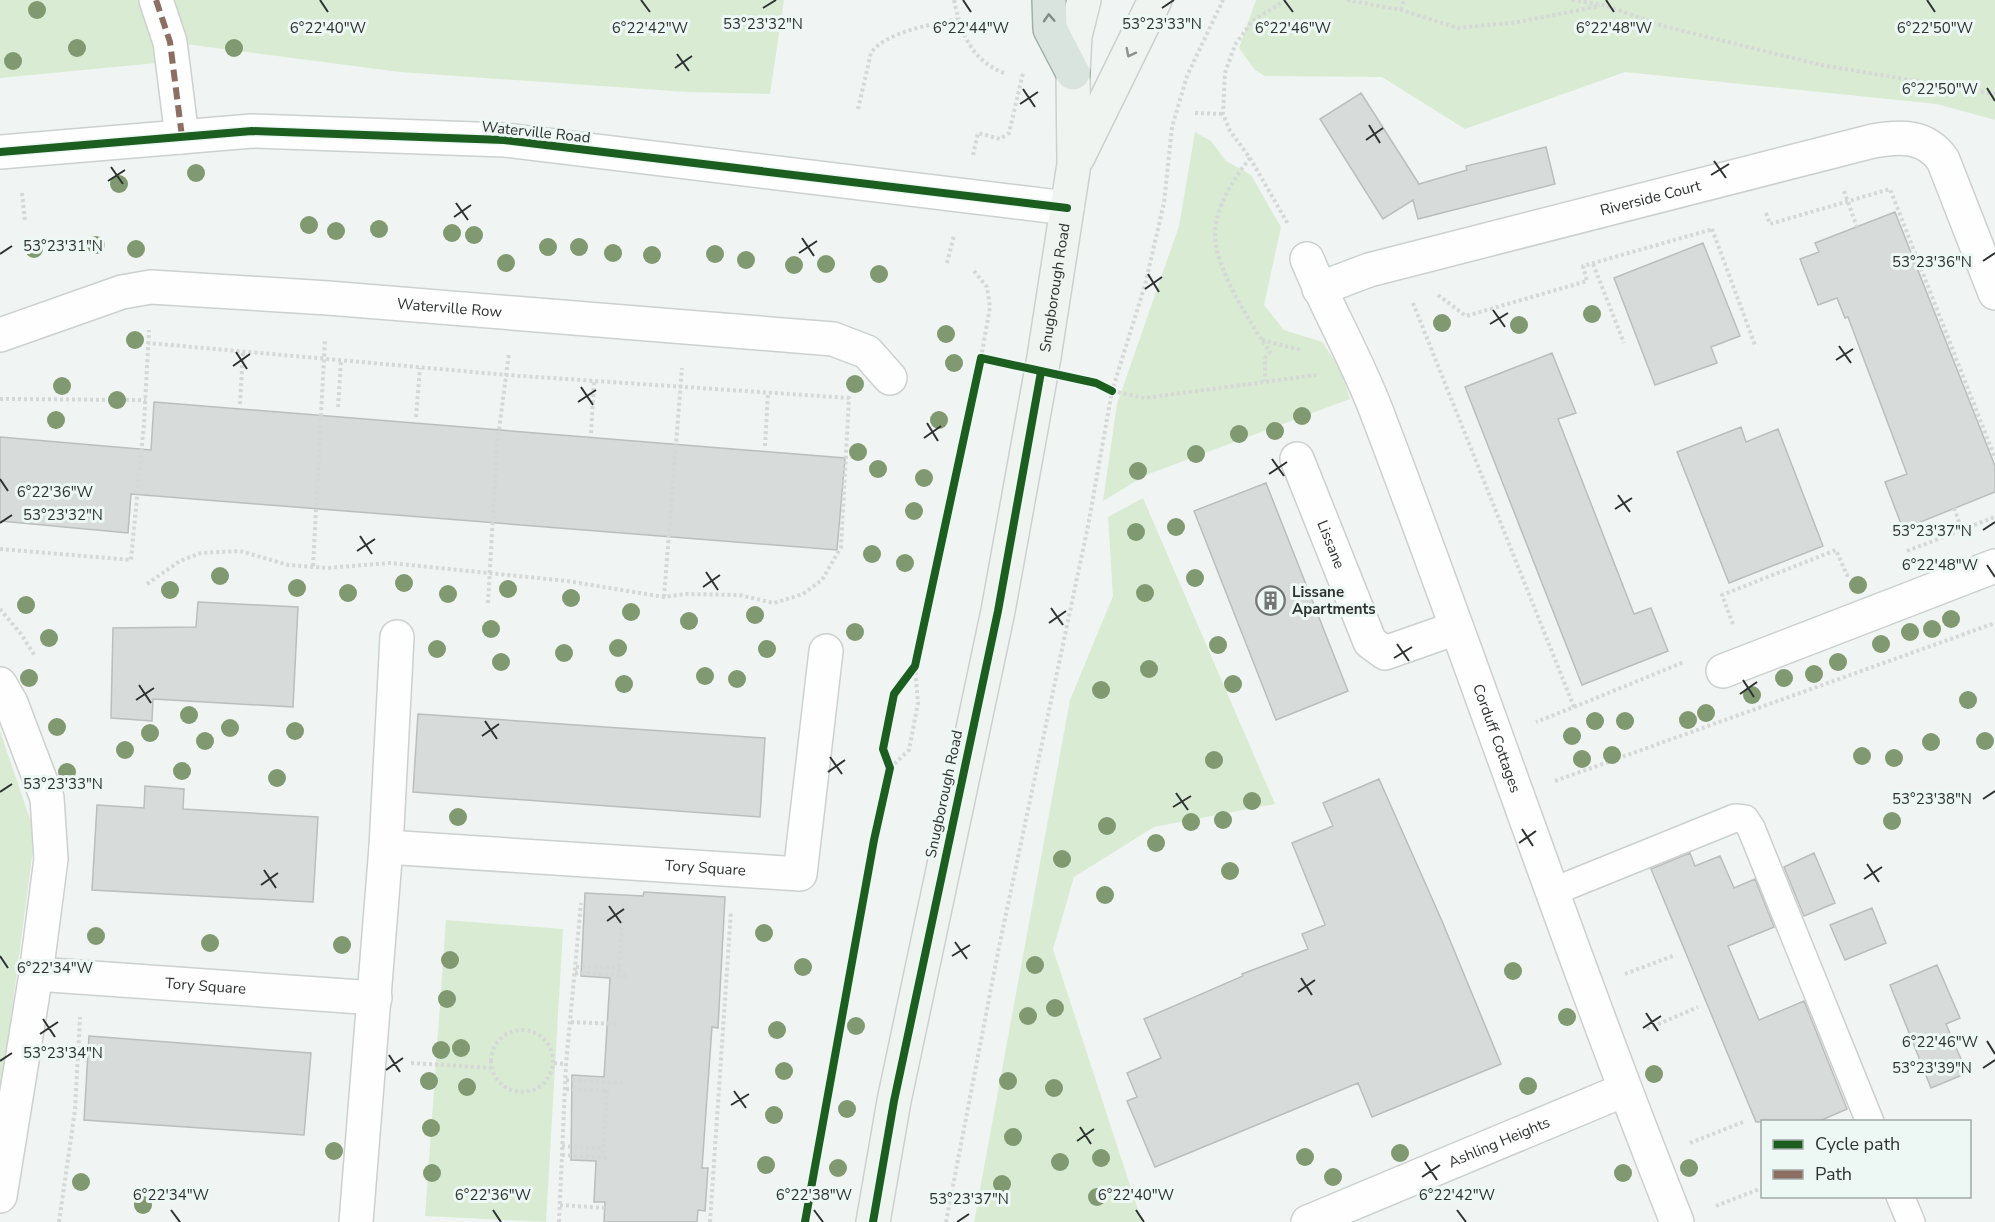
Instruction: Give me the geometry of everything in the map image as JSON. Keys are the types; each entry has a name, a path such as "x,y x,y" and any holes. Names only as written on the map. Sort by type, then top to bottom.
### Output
{"highway":[{"path":"1049,0 1050,29 1072,74"}],"main road":[{"name":"Snugborough Road","path":"873,1222 902,1066 998,611 1041,372 1074,164 1072,74 1075,36 1084,0"},
{"name":"Snugborough Road","path":"1074,164 1155,0"}],"street":[{"path":"156,0 170,42 182,137"},
{"name":"Waterville Road","path":"0,152 252,131 504,141 1067,207"},
{"name":"Riverside Court","path":"1319,289 1370,270 1397,263 1873,141 1902,138 1919,140 1929,145 1943,160 1995,293"},
{"name":"Corduff Cottages","path":"1307,259 1348,370 1456,628 1624,1090 1677,1222"},
{"name":"Waterville Row","path":"0,335 122,292 151,286 833,339 867,352 890,378"},
{"name":"Lissane","path":"1297,459 1370,642 1385,653 1456,628"},
{"path":"1723,671 1995,566"},
{"path":"356,1222 371,1060 386,847 397,637"},
{"name":"Tory Square","path":"386,847 800,874 826,651"},
{"path":"0,684 11,703 47,798 51,859 36,974 0,1196"},
{"name":"Tory Square","path":"36,974 375,998"},
{"name":"Ashling Heights","path":"1308,1222 1624,1090"}],"lane":[{"path":"1552,892 1735,818 1745,819 1756,839 1869,1120"},
{"path":"1900,1198 1911,1222"}],"path":[{"path":"954,0 958,19 968,44 979,60 1007,74"},
{"path":"946,1222 999,947 1088,526 1108,389 1145,285 1164,203 1172,127 1187,76 1223,0"},
{"path":"1286,0 1252,21 1235,45 1225,73 1223,114 1230,131 1250,158 1307,259"},
{"path":"1347,0 1401,10 1458,28 1518,22 1604,5"},
{"path":"1401,10 1404,0"},
{"path":"1572,0 1604,5 1663,26 1821,65 1995,94"},
{"path":"858,109 871,54 876,46 889,38 958,19"},
{"path":"947,263 978,133 1000,139 1009,133 1024,72"},
{"path":"1195,113 1223,114"},
{"path":"1250,158 1231,183 1215,236 1222,267 1270,352 1264,358 1265,381"},
{"path":"1756,216 1767,213 1770,224 1890,189 1907,238 1995,458"},
{"path":"1411,296 1433,291 1466,316 1587,281 1583,266 1723,226"},
{"path":"1712,229 1755,345"},
{"path":"1397,263 1574,707 1527,725 1537,750 1506,762"},
{"path":"1593,264 1624,343"},
{"path":"974,271 987,287 990,306 978,369"},
{"path":"0,549 131,560 146,400 151,286"},
{"path":"313,566 328,298"},
{"path":"488,603 497,445 514,313"},
{"path":"664,597 679,386 687,327"},
{"path":"1262,340 1294,347 1348,370"},
{"path":"147,584 180,561 201,553 240,551 288,565 390,564 567,581 664,597 686,594 739,595 774,603 803,594 822,580 841,547 849,398 507,375 148,344"},
{"path":"240,404 243,352"},
{"path":"981,358 1041,372"},
{"path":"338,407 342,361"},
{"path":"416,417 420,368"},
{"path":"1108,389 1145,398 1348,370"},
{"path":"591,433 594,381"},
{"path":"765,446 768,392"},
{"path":"0,399 146,400"},
{"path":"1954,508 1962,530"},
{"path":"1518,794 1995,623"},
{"path":"908,676 915,666 918,655"},
{"path":"890,768 909,750 918,703 915,666"},
{"path":"1630,676 1632,683"},
{"path":"887,759 890,768 888,778"},
{"path":"559,1222 566,1064 581,896"},
{"path":"710,1222 732,899"},
{"path":"576,967 620,970 623,903"},
{"path":"1622,976 1675,954"},
{"path":"575,973 629,976"},
{"path":"1644,1030 1698,1007"},
{"path":"571,1022 616,1024"},
{"path":"522,1029 543,1037 552,1051 554,1063 544,1083 527,1092 509,1089 495,1077 492,1068 495,1045 506,1033 522,1029"},
{"path":"371,1060 492,1068"},
{"path":"554,1063 566,1064"},
{"path":"566,1080 623,1083"},
{"path":"562,1146 603,1151 607,1089 566,1089"},
{"path":"1689,1143 1743,1122"},
{"path":"562,1155 608,1158"},
{"path":"1715,1206 1761,1188"},
{"path":"560,1205 605,1208"}],"green space":[{"path":"0,0 784,0 770,94 687,92 400,72 170,42 157,63 0,78"},
{"path":"1256,0 1995,0 1995,120 1937,104 1625,72 1465,129 1382,77 1265,76 1255,70 1239,48"},
{"path":"1195,132 1211,141 1226,161 1251,175 1281,227 1264,305 1284,330 1322,342 1341,370 1350,399 1146,475 1103,501 1117,404 1179,226"},
{"path":"1143,498 1275,804 1154,827 1074,877 1053,949 1142,1222 974,1222 1070,700 1113,596 1108,517"},
{"path":"0,731 35,834 0,1101"},
{"path":"446,920 563,929 546,1222 425,1216"}],"building":[{"path":"1361,93 1419,184 1467,170 1466,166 1546,147 1555,184 1418,219 1413,200 1383,219 1320,119"},
{"path":"1895,212 1995,466 1995,492 1903,529 1885,482 1907,474 1848,317 1845,318 1837,298 1818,305 1800,259 1819,252 1815,243"},
{"path":"1703,243 1740,336 1711,347 1717,363 1655,385 1614,278"},
{"path":"1552,353 1576,413 1558,419 1634,614 1651,608 1668,651 1582,685 1465,387"},
{"path":"154,402 845,458 837,550 131,494 128,533 0,521 0,437 151,450"},
{"path":"1741,427 1746,442 1778,429 1823,546 1729,583 1677,452"},
{"name":"Lissane Apartments","path":"1266,483 1348,691 1276,720 1194,511"},
{"path":"198,602 298,607 293,707 153,699 152,721 111,718 113,628 196,627"},
{"path":"418,714 765,738 760,817 413,792"},
{"path":"1379,779 1442,921 1501,1064 1372,1117 1358,1083 1155,1167 1127,1101 1137,1097 1127,1073 1161,1058 1144,1019 1243,976 1242,974 1308,949 1302,934 1325,925 1292,843 1333,826 1323,803"},
{"path":"145,786 184,789 183,809 318,817 313,902 92,890 97,805 144,808"},
{"path":"1690,853 1695,866 1720,856 1734,888 1755,879 1774,927 1728,946 1759,1020 1804,1001 1847,1109 1822,1120 1761,1120 1761,1122 1756,1122 1651,869"},
{"path":"1814,853 1835,903 1804,916 1784,867"},
{"path":"644,892 725,897 718,1028 712,1027 702,1168 708,1168 705,1211 698,1210 697,1222 604,1222 605,1202 594,1202 596,1161 571,1160 572,1075 604,1077 610,978 581,976 585,893 643,896"},
{"path":"1872,908 1886,943 1845,960 1830,925"},
{"path":"1937,965 1960,1018 1946,1024 1967,1073 1931,1088 1890,985"},
{"path":"89,1036 311,1053 304,1135 84,1120"}],"marked path":[{"path":"156,0 170,42 182,137"}],"cycle path":[{"path":"0,152 252,131 504,140 1067,208"},
{"path":"805,1222 874,840 890,768 883,749 894,694 915,666 981,358 1096,383 1112,391"},
{"path":"873,1222 894,1101 998,611 1041,372"}],"place":[{"name":"Lissane Apartments","path":"1271,601"}]}
